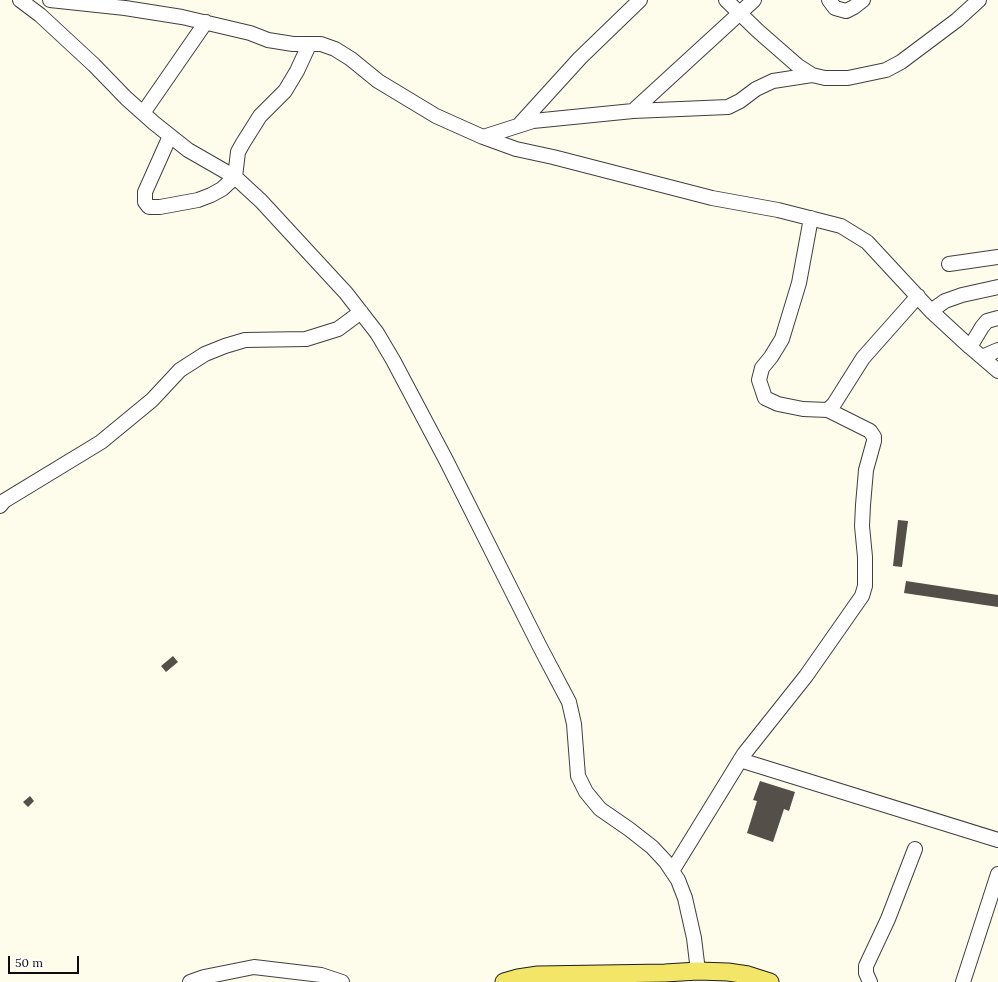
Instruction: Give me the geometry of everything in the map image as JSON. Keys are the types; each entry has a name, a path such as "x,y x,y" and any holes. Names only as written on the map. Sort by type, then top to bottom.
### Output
{"main road":[{"path":"504,982 531,976 552,978 698,971 735,973 748,975 770,982"}],"street":[{"path":"20,0 40,15 94,65 126,98 170,136 188,150 235,178 261,201 341,288 377,332 446,460 569,702 574,724 578,776 586,792 600,809 652,847 666,862 678,880 685,898 694,938 698,971"},
{"path":"50,0 182,16 250,33 268,40 293,44 321,44 335,49 378,81 436,116 483,137 516,149 712,198 778,210 841,226 867,242 931,311 998,371"},
{"path":"520,124 580,58 640,0"},
{"path":"726,0 798,66 812,75 824,78 848,78 886,70 901,62 940,33 979,0"},
{"path":"633,111 754,0"},
{"path":"829,0 835,8 846,11 854,8 863,0"},
{"path":"143,113 206,22"},
{"path":"170,136 145,192 145,202 149,207 160,208 211,195 222,189 235,178 238,152 243,143 260,116 285,91 297,71 309,45"},
{"path":"483,137 533,121 633,111 728,107 740,101 756,89 773,81 812,75"},
{"path":"672,871 740,760 806,676 862,596 865,586 865,557 862,526 863,505 866,470 874,437 870,431 828,410 803,410 778,404 765,398 758,380 762,368 782,339 799,283 811,218"},
{"path":"949,264 998,257"},
{"path":"931,311 945,301 962,295 998,287"},
{"path":"828,410 834,404 863,358 918,296"},
{"path":"0,506 4,501 100,442 152,400 180,370 205,354 224,346 245,340 306,339 338,329 361,312"},
{"path":"970,347 987,321 998,318"},
{"path":"982,357 998,350"},
{"path":"740,760 998,840"},
{"path":"870,982 866,973 866,966 888,919 915,849"},
{"path":"963,982 992,917 998,874"},
{"path":"190,982 204,977 254,968 321,975 342,982"}],"building":[{"path":"898,520 908,521 902,567 893,566"},
{"path":"906,581 998,595 998,607 904,593"},
{"path":"173,656 178,662 166,672 161,666"},
{"path":"760,781 795,792 789,811 784,809 773,842 747,833 757,801 753,800"},
{"path":"30,796 34,801 28,807 23,802"}]}
